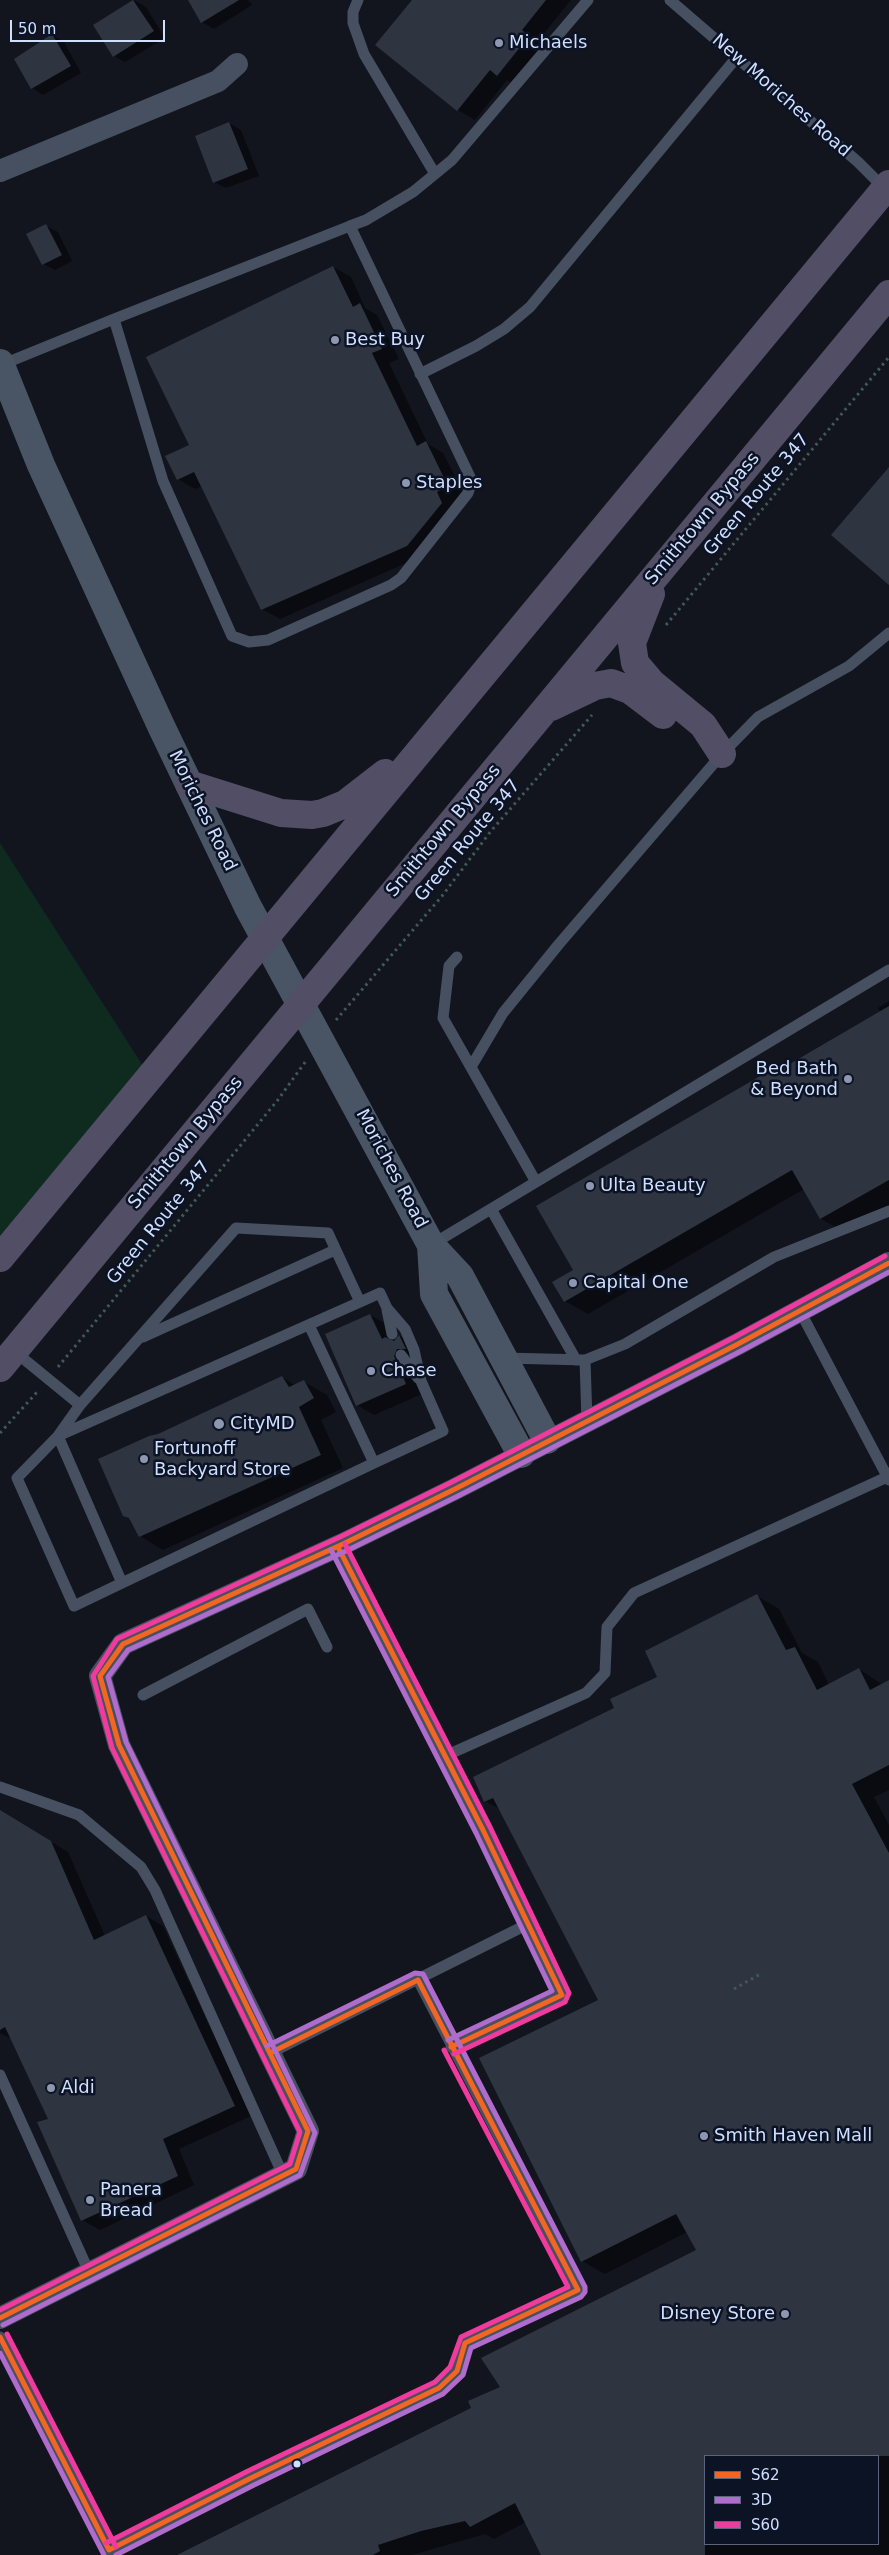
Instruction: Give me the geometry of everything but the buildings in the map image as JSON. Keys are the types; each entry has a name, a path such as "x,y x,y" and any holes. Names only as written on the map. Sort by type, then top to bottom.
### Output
{"highway":[{"path":"0,1258 438,728 888,189"},
{"name":"Smithtown Bypass","path":"7,1359 889,294"},
{"path":"662,568 634,635 632,656 640,670 652,683 703,725 722,754"},
{"path":"543,711 601,684 617,685 639,696 691,738 722,754"},
{"path":"189,784 281,813 323,813 356,798 438,728"}],"main road":[{"name":"Moriches Road","path":"0,364 41,465 189,784 265,938 302,1003 431,1245 460,1276 547,1440"},
{"name":"Moriches Road","path":"431,1245 434,1294 520,1454"}],"street":[{"path":"0,171 218,81 237,64"},
{"path":"0,2318 296,2169 308,2131 120,1745 100,1676 123,1644 338,1547 800,1311 889,1263"}],"lane":[{"path":"358,0 353,12 353,23 364,54 435,174"},
{"path":"0,364 366,220 413,192 452,160 588,0"},
{"name":"New Moriches Road","path":"670,0 888,189"},
{"path":"420,374 476,346 504,329 530,307 736,57"},
{"path":"114,319 164,481 232,636 249,642 268,640 391,585 401,578 468,493 472,481 350,226"},
{"path":"471,1067 503,1013 722,754 758,717 849,666 889,633"},
{"path":"457,957 449,966 443,1018 536,1182"},
{"path":"431,1245 889,970"},
{"path":"491,1209 581,1360 587,1420"},
{"path":"503,1358 581,1360 625,1344 774,1257 889,1211"},
{"path":"360,1302 328,1234 236,1228 80,1405 58,1436 17,1478 74,1606 443,1430 421,1381 414,1350 405,1329 387,1308"},
{"path":"139,1338 335,1250"},
{"path":"58,1436 380,1293 387,1308 392,1334"},
{"path":"445,1756 586,1693 604,1673 608,1627 634,1594 888,1478 800,1311"},
{"path":"309,1325 374,1463"},
{"path":"401,1355 421,1381"},
{"path":"7,1359 80,1405"},
{"path":"58,1436 122,1583"},
{"path":"338,1547 445,1756 562,1995 451,2047"},
{"path":"143,1695 308,1609 328,1647"},
{"path":"0,1787 79,1815 141,1868 155,1890 283,2175"},
{"path":"270,2054 528,1924"},
{"path":"0,2337 111,2552 250,2478 439,2388 457,2372 465,2343 578,2290 418,1980"},
{"path":"0,2075 89,2272"}],"path":[{"name":"Green Route 347","path":"664,628 889,357"},
{"name":"Green Route 347","path":"349,1002 442,896 491,831 596,710"},
{"name":"Green Route 347","path":"62,1362 277,1101"},
{"path":"0,1433 36,1394"},
{"path":"734,1989 762,1973"}],"green space":[{"path":"0,843 145,1069 0,1257"}],"transit line":[{"name":"S60","path":"0,2310 290,2164 300,2132 112,1748 93,1676 117,1639 340,1537 452,1482 735,1337 885,1256"},
{"name":"S62","path":"0,2318 296,2169 308,2131 119,1745 100,1676 123,1644 343,1544 455,1489 738,1344 889,1263"},
{"name":"3D","path":"3,2325 300,2175 315,2133 126,1742 108,1677 128,1650 346,1551 458,1496 741,1351 889,1272"},
{"name":"S60","path":"345,1544 490,1827 569,1993 565,2002 454,2054"},
{"name":"S62","path":"338,1547 483,1830 562,1995 451,2047"},
{"name":"3D","path":"331,1550 476,1833 552,1991 448,2040"},
{"name":"3D","path":"116,2555 254,2485 443,2394 463,2375 471,2348 581,2297 585,2292 585,2287 423,1974 415,1973 267,2046"},
{"name":"S62","path":"270,2053 418,1980"},
{"name":"S62","path":"109,2550 251,2478 439,2388 457,2371 465,2343 578,2290 418,1980"},
{"name":"S60","path":"106,2543 248,2471 435,2382 450,2367 461,2337 568,2287 444,2050"},
{"name":"S60","path":"7,2334 116,2547"},
{"name":"S62","path":"0,2337 109,2550"},
{"name":"3D","path":"0,2353 104,2555"}],"place":[{"name":"Michaels","path":"499,43"},
{"name":"Best Buy","path":"335,340"},
{"name":"Staples","path":"406,483"},
{"name":"Bed Bath & Beyond","path":"848,1079"},
{"name":"Ulta Beauty","path":"590,1186"},
{"name":"Capital One","path":"573,1283"},
{"name":"Chase","path":"371,1371"},
{"name":"CityMD","path":"219,1424"},
{"name":"Fortunoff Backyard Store","path":"144,1459"},
{"name":"Aldi","path":"51,2088"},
{"name":"Smith Haven Mall","path":"704,2136"},
{"name":"Panera Bread","path":"90,2200"},
{"name":"Disney Store","path":"785,2314"}]}
